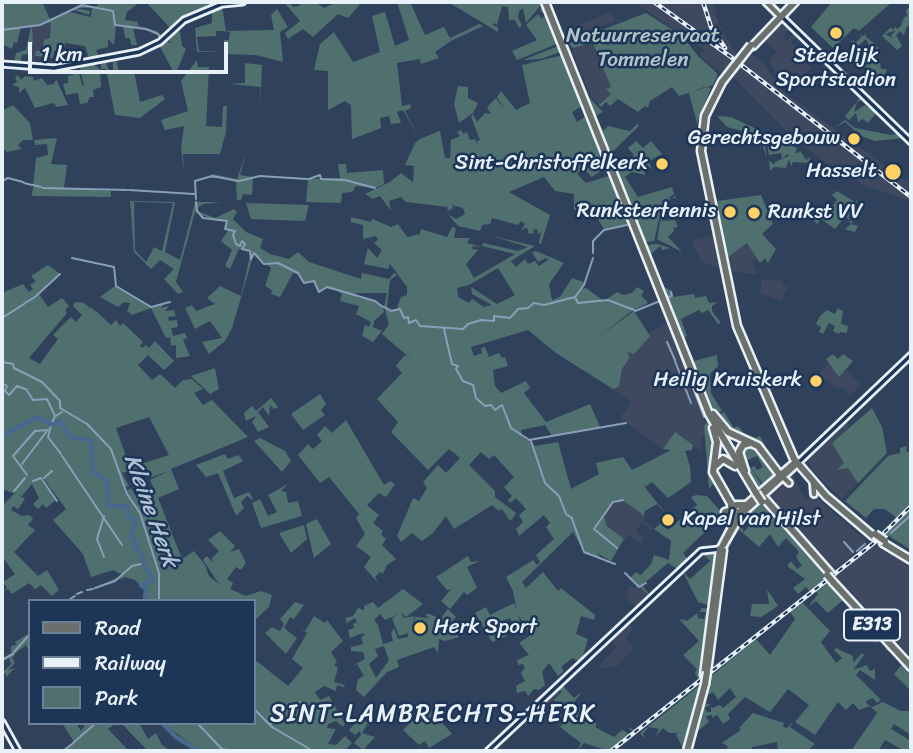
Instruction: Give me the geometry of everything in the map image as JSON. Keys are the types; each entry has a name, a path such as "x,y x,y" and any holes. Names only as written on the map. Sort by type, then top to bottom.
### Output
{"highway":[{"name":"E313","path":"546,2 706,406 743,471 764,500 911,667"},
{"name":"E313","path":"546,2 713,414 743,471"},
{"path":"791,3 779,13 723,83 707,111 701,150 737,326 798,461 817,491 874,535 911,559"},
{"path":"706,406 716,440 712,468 718,481 740,508 725,512"},
{"path":"713,414 725,430 758,446 779,475"},
{"path":"743,471 739,452 748,443 758,447 779,475"},
{"path":"718,481 714,468 719,460 729,460 743,471"},
{"path":"798,461 817,491 874,535"},
{"path":"686,749 706,674 721,550"},
{"name":"E313","path":"835,581 911,661"}],"main road":[{"path":"2,64 54,68 139,52 160,42 184,20 218,5 243,2"},
{"path":"768,2 911,142"},
{"path":"488,751 701,552 721,550 740,508 814,447 911,355"},
{"path":"779,475 789,484"},
{"path":"740,508 779,475"},
{"path":"2,722 18,751"}],"shaded area":[{"path":"634,2 713,2 719,25 736,53 739,55 744,48 751,53 764,64 785,93 911,184 911,201 870,188 840,173 794,139 733,77 730,80 699,54 705,51"},
{"path":"611,12 615,21 567,38 566,30"},
{"path":"51,22 49,40 43,51 36,51 34,66 29,65 32,27"},
{"path":"786,23 791,27 783,37 787,40 795,31 798,34 791,42 797,48 802,50 810,45 801,54 812,69 790,84 778,77 769,62 776,52 765,41"},
{"path":"593,43 612,87 611,94 599,105 591,96 571,49"},
{"path":"713,235 720,269 701,261 691,241"},
{"path":"747,243 757,258 752,261 758,275 732,271 728,257"},
{"path":"762,279 783,281 783,286 788,287 782,301 760,294"},
{"path":"664,325 670,325 704,417 704,435 701,437 703,452 675,433 663,449 620,418 631,402 614,390 619,387 623,371 618,361 630,356 627,352 645,335"},
{"path":"829,363 839,376 846,370 861,384 850,396 842,387 837,389 819,374"},
{"path":"844,420 850,426 832,443 844,463 843,468 848,467 858,483 842,499 812,471 806,458"},
{"path":"792,474 806,500 816,497 868,542 835,569 768,494"},
{"path":"624,501 643,515 641,518 653,528 651,530 642,523 636,531 645,538 641,544 629,535 625,540 607,525 603,517 614,502"},
{"path":"874,545 911,566 911,658 836,576"},
{"path":"630,585 635,588 638,585 651,597 638,609 627,599 629,596 625,593"},
{"path":"628,622 632,627 631,633 625,638 634,648 616,667 601,668 599,665 616,648 611,637"},
{"path":"558,687 562,692 554,700 566,712 560,727 551,719 545,722 537,706"}],"green space":[{"path":"2,2 42,2 50,19 70,12 91,17 92,8 76,8 90,11 89,15 71,9 82,5 96,7 99,2 140,2 127,12 125,20 138,22 138,26 157,31 162,36 161,39 155,32 133,28 137,45 131,45 130,38 125,38 123,26 116,25 114,45 108,39 108,47 96,50 99,57 89,58 85,46 65,43 62,66 58,67 60,51 54,51 53,58 35,56 36,51 43,51 44,40 50,38 51,23 45,22 32,27 33,44 30,53 22,55 20,64 14,62 16,53 26,50 31,26 21,28 17,43 14,42 12,49 4,45 2,48"},
{"path":"146,2 206,2 208,8 170,28"},
{"path":"284,2 290,2 293,7 300,6 298,2 315,2 324,8 337,2 362,2 348,18 338,14 313,37 303,29 288,39 285,33 300,21"},
{"path":"397,2 410,2 425,35 444,27 450,38 479,24 483,26 435,52 439,58 421,64 420,59 397,63 402,106 410,104 411,108 405,111 418,136 403,110 397,112 401,123 391,124 389,116 380,118 381,128 352,139 351,105 345,101 328,110 328,71 314,70 320,44 334,32 353,62 380,52 372,16 385,12 395,46 409,40"},
{"path":"448,2 540,2 541,5 526,23 523,8 519,11 518,18 522,25 519,28 515,20 509,20 508,7 502,6 497,25 492,25 498,27 498,32"},
{"path":"542,2 559,43 517,60 512,51 537,40 526,25 538,14 542,19 545,14 540,11"},
{"path":"832,2 892,2 859,31 854,28 833,48 811,27"},
{"path":"222,6 226,31 274,30 271,15 277,9 288,27 280,32 283,62 256,55 225,54 224,40 229,40 230,32 222,31 216,31 216,36 197,37 199,51 224,52 197,52 195,28 212,23 212,9"},
{"path":"911,6 911,27 907,26 904,35 900,31 896,35 902,46 897,50 882,36 891,27 893,30 896,26 897,30 907,16 906,10"},
{"name":"Natuurreservaat Tommelen","path":"646,13 682,36 717,73 717,77 713,85 679,96 672,87 650,101 648,108 645,106 638,112 618,99 610,106 606,102 601,107 599,105 611,94 606,89 611,87 593,43 573,48 568,43"},
{"path":"179,25 182,46 186,49 175,75 159,45 163,41 173,43 164,39"},
{"path":"860,33 862,37 866,33 865,36 875,44 871,45 878,47 877,52 872,52 870,57 880,63 881,69 887,69 884,77 879,74 876,77 874,71 870,73 869,68 864,67 867,65 865,62 862,66 859,64 872,51 866,39 856,48 851,43 853,40 857,45 856,42 861,38"},
{"path":"561,45 596,138 566,65 582,106 572,112 577,122 586,116 606,167 592,177 582,168 577,174 586,183 609,176 625,216 609,168 638,243 627,218 628,225 604,229 592,210 574,210 574,194 555,191 544,177 509,192 550,215 541,244 541,232 537,234 538,230 534,229 533,234 528,233 525,228 521,231 525,224 521,221 518,225 492,218 490,224 482,225 480,231 458,226 448,214 456,219 465,214 463,208 452,205 453,208 448,211 447,207 406,202 401,197 389,201 391,211 380,196 373,199 365,194 390,182 401,173 413,182 414,166 405,165 415,143 420,139 440,131 445,158 450,158 451,140 460,136 457,132 461,130 463,134 467,132 470,140 475,139 478,146 477,141 480,140 471,117 473,114 477,122 485,113 491,114 487,107 496,98 505,110 497,97 501,91 516,110 530,103 522,65 563,55 560,52 541,59 523,60"},
{"path":"116,57 119,72 134,71 140,102 162,95 165,99 140,118 115,115 106,69 101,69 101,59 105,59 109,71 113,70 113,58"},
{"path":"197,60 198,67 209,67 206,126 222,127 223,106 227,106 226,132 220,154 183,154 184,171 181,147 184,126 165,130 161,120 188,111 181,81"},
{"path":"89,61 100,69 101,87 93,90 94,97 90,97 87,103 80,104 78,93 66,95 63,84 68,83 68,76 79,73 84,85 79,64"},
{"path":"245,63 262,65 261,91 258,108 261,87 229,84 245,83"},
{"path":"579,72 589,97 603,112 596,116 603,131 608,126 630,131 637,124 639,126 611,153 612,157 623,166 634,155 628,148 636,141 643,148 651,141 662,154 649,161 651,168 644,169 645,175 632,172 625,177 638,197 672,187 674,194 663,202 654,241 645,242 577,73"},
{"path":"18,75 21,80 25,76 33,77 34,81 42,78 47,85 54,84 56,79 68,105 56,107 54,103 35,108 25,88 19,93 19,87 12,85 17,82 15,77"},
{"path":"458,86 468,87 468,98 478,103 473,113 459,123 454,104"},
{"path":"704,87 711,88 697,123 689,93"},
{"path":"860,98 862,100 857,102 854,112 865,105 868,108 871,105 878,111 868,123 863,119 858,122 856,113 849,120 845,116"},
{"path":"13,105 30,123 33,140 23,140 18,145 22,149 7,152 2,147 2,111"},
{"path":"717,116 731,117 763,132 767,158 759,135 727,127"},
{"path":"845,120 855,128 891,135 900,133 904,138 875,141 861,136 845,122 835,127"},
{"path":"57,138 51,164 67,165 64,188 111,191 111,197 32,196 36,158 48,155 47,144 35,145 34,140"},
{"path":"766,138 770,149 777,148 776,142 782,140 797,148 795,153 801,152 806,160 810,157 809,163 793,162 791,166 789,159 786,168 774,167 770,171 769,160 774,165 782,159 781,153 769,155"},
{"path":"246,153 240,175 253,177 252,195 243,194 241,200 237,200 236,182 225,178 211,178 212,174 237,179"},
{"path":"338,164 346,164 347,173 383,170 384,184 375,188 356,186 352,192 342,193 341,203 306,202 308,179 340,178"},
{"path":"837,191 855,202 858,200 849,221 846,216 835,229 821,219 817,224 814,221 821,209 828,213 837,200 832,195"},
{"path":"761,195 773,224 762,234 776,249 768,263 765,258 760,263 747,243 728,257 717,201"},
{"path":"672,198 664,208 671,212 663,214 662,221 675,220 678,227 673,228 674,231 668,237 682,252 657,239 664,203"},
{"path":"130,201 175,202 165,252 180,260 195,202 221,202 204,204 198,207 198,211 215,218 234,209 237,212 233,219 246,232 263,239 260,248 270,254 289,259 298,252 309,262 361,279 362,273 389,279 394,273 397,275 390,280 387,307 396,311 401,297 407,295 407,287 390,264 388,269 364,264 368,248 377,258 382,250 374,243 378,240 376,236 363,239 363,225 351,222 351,217 371,222 372,219 391,227 398,224 407,237 420,234 421,229 447,237 452,227 456,228 454,238 470,238 467,243 482,247 473,246 472,249 478,250 466,264 474,278 515,254 482,246 483,243 518,251 528,247 492,236 535,246 511,261 516,267 525,259 528,264 535,261 539,266 548,260 546,258 538,262 532,252 536,251 564,263 549,284 552,300 560,297 572,278 586,283 581,289 586,288 604,301 617,292 624,295 632,293 637,287 644,291 641,296 648,302 646,304 633,310 598,337 634,311 650,336 634,354 627,352 630,357 622,369 619,387 613,389 556,353 528,330 471,347 474,356 482,353 481,348 485,347 489,357 499,353 502,358 505,357 508,366 493,370 495,386 501,393 526,381 530,388 524,393 546,422 590,404 600,427 620,425 552,436 545,425 521,430 522,436 535,446 558,442 571,489 599,474 596,463 623,457 632,470 671,450 663,449 675,432 693,445 692,450 685,451 691,482 668,498 652,482 645,487 639,480 667,515 657,504 645,511 643,519 642,514 624,501 614,502 608,510 604,517 607,526 624,539 611,561 597,553 602,559 585,554 573,532 522,582 526,588 543,572 558,591 561,588 595,615 594,620 581,616 576,634 588,639 581,662 572,658 561,667 564,671 558,676 549,663 542,672 545,685 539,690 534,689 528,696 525,691 517,693 516,686 525,681 521,673 525,668 523,664 518,665 517,660 529,655 519,643 531,635 517,613 513,591 506,577 533,560 537,565 540,562 536,555 554,539 546,527 550,523 544,515 519,536 516,529 523,522 519,515 526,509 516,498 510,503 508,500 512,496 504,487 514,477 494,455 489,459 481,452 469,465 495,491 495,497 516,513 510,521 502,509 499,511 492,505 454,529 446,516 433,533 422,541 412,533 401,542 397,536 413,498 419,501 427,488 423,482 438,465 446,473 460,458 449,449 428,470 391,432 398,422 377,399 402,373 396,366 405,355 412,360 382,334 389,324 384,307 387,293 356,293 356,297 376,301 383,307 384,312 374,321 373,327 382,331 373,342 362,336 365,325 369,327 371,322 356,314 359,306 340,301 342,294 336,290 327,288 318,292 313,281 303,283 300,275 293,273 280,297 271,294 272,290 265,286 271,268 254,253 232,328 225,341 209,354 202,342 222,338 210,321 195,329 185,308 192,305 196,311 215,304 207,298 220,286 241,296 251,251 239,249 230,269 225,266 232,250 221,241 228,231 225,228 227,221 213,220 195,212 176,282 183,292 178,294 164,279 174,269 160,260 151,269 134,252","holes":["134,202 173,203 162,251 154,247 146,262 135,250","498,268 515,295 497,304 471,287 472,294 492,305 484,307 472,299 469,303 458,297 457,288 469,285"]},
{"path":"246,203 309,205 305,221 251,219"},
{"path":"851,224 858,226 855,232 845,229"},
{"path":"657,244 670,248 662,250 660,246 651,254 664,287 672,291 673,297 694,294 695,298 706,296 709,303 718,302 712,306 712,311 721,323 718,324 708,310 702,313 699,310 681,319 687,336 684,338 694,361 717,355 718,366 710,374 711,393 722,411 715,414 646,245"},
{"path":"48,265 60,274 39,294 48,307 62,298 69,306 65,310 67,313 29,358 40,364 58,339 53,335 71,317 76,322 82,315 73,306 75,302 84,303 89,307 87,310 90,307 111,325 116,320 120,326 123,323 143,342 140,346 142,348 146,345 149,348 155,341 174,361 164,370 148,355 138,365 152,380 160,374 175,388 183,380 192,379 203,389 194,393 203,405 212,400 248,437 171,469 179,489 158,498 182,559 194,551 205,565 209,576 219,584 203,560 207,556 213,563 212,558 219,551 208,540 220,531 235,546 230,552 239,549 246,563 241,570 236,567 227,579 233,583 230,589 246,596 261,591 272,595 269,607 256,619 256,599 160,599 160,595 159,599 146,599 145,596 144,599 144,589 135,580 126,577 97,587 123,575 113,570 91,577 83,554 53,520 66,509 43,478 41,480 56,500 46,508 43,504 38,509 33,504 39,498 32,484 22,496 2,489 2,437 36,419 47,420 37,417 2,435 2,293 23,284 29,292 33,289 30,285 36,281 31,276","holes":["149,417 169,455 144,463 141,457 128,462 116,428","132,470 138,476 147,472 149,478 169,471 150,480 155,491 142,498 140,493 135,495 131,488 126,491 124,487 129,486 122,473"]},
{"path":"115,286 152,307 165,303 161,308 169,306 165,311 174,310 176,316 168,317 169,321 177,320 178,327 171,328 173,336 185,333 187,338 183,340 190,356 176,358 176,345 171,346 170,337 166,338 151,308 132,315 127,311 130,303 124,302 118,307 100,297"},
{"path":"838,308 843,311 841,324 848,326 847,333 839,334 833,331 835,326 829,323 823,334 819,332 821,327 816,324 820,316 827,310 835,314"},
{"path":"833,354 838,359 843,354 853,361 839,377 826,359"},
{"path":"215,368 219,389 210,394 191,376"},
{"path":"320,394 326,404 321,410 325,415 303,430 291,414"},
{"path":"271,398 278,407 274,409 270,405 269,416 263,407 258,412 269,427 258,432 252,422 256,416 246,421 244,413 252,406 256,411"},
{"path":"872,408 882,427 887,453 858,483 848,468 837,470 844,463 832,443"},
{"path":"724,412 734,428 738,426 744,433 756,438 760,436 778,469 792,462 777,470 763,450 733,434 717,416"},
{"path":"346,420 384,485 390,481 395,484 386,497 379,493 367,505 379,515 373,523 383,531 381,534 386,539 382,545 396,559 387,565 383,574 380,572 375,577 379,584 364,567 371,557 356,546 365,534 356,518 359,514 329,477 320,483 298,455 308,444 313,449 322,441 317,435 325,426 332,433"},
{"path":"708,420 715,441 716,481 709,489 704,426"},
{"path":"260,438 285,451 291,461 282,472 254,441"},
{"path":"750,444 774,474 765,487 751,468 754,466 757,470 763,467 757,456 746,461 764,488 761,490 742,462 741,450"},
{"path":"907,446 906,451 911,453 911,502 897,518 885,509 874,509 866,518 845,501 888,456 900,453 900,448"},
{"path":"225,454 228,459 238,455 243,461 223,471 234,498 249,492 254,501 247,496 241,502 244,508 236,516 218,473 206,477 196,465"},
{"path":"288,484 281,491 286,492 288,503 298,501 302,516 261,528 252,503 260,499 268,516 277,512 268,495"},
{"path":"15,493 25,499 18,509 13,506 11,510 22,516 29,515 33,519 28,525 35,530 14,552 38,576 47,570 59,590 52,596 41,585 35,589 29,583 12,594 8,589 2,592 7,588 3,582 15,574 4,559 2,560 2,503"},
{"path":"707,496 722,513 714,521 711,518 707,530 683,553 689,561 679,570 668,563 642,585 651,597 630,578 636,572 641,575 651,564 654,555 669,560 671,541 654,529 661,523 668,530 697,505 691,497"},
{"path":"760,502 827,578 809,591 806,587 798,594 793,588 805,579 787,566 791,561 797,569 802,566 796,557 799,552 786,538 778,547 770,534 759,547 736,527 743,529 743,532 746,530 754,518 748,511"},
{"path":"911,509 911,550 889,536 883,537"},
{"path":"317,519 331,544 314,558 306,524"},
{"path":"304,525 307,539 291,553 279,533"},
{"path":"712,551 717,557 711,606 698,602 683,572 690,579 710,561 702,553 709,555"},
{"path":"468,556 471,562 480,561 467,567 477,588 467,595 464,592 450,609 441,601 451,589 447,590 436,577"},
{"path":"829,581 911,670 911,691 894,674 903,663 888,650 885,651 887,647 880,639 877,643 871,636 865,640 872,631 870,629 862,636 857,632 860,627 851,622 857,615 843,600 828,613 816,601 808,607 818,594 816,591"},
{"path":"403,589 423,604 406,617 401,612 404,618 414,616 412,637 415,617 428,618 426,614 430,614 440,619 448,609 456,617 450,624 459,637 445,641 439,639 438,653 434,647 397,660 399,667 387,672 364,697 356,690 358,679 364,676 357,664 350,667 365,659 363,652 351,651 351,647 363,644 361,637 365,635 363,633 350,638 348,630 354,628 353,624 357,622 355,618 347,623 345,618 353,616 358,608 364,610 364,606 373,602 378,608","holes":["380,614 385,620 399,614 392,618 399,636 408,633 408,637 398,639 394,628 391,633 393,641 383,644 374,620","384,646 389,660 376,678 369,664 378,656 375,649"]},
{"path":"767,589 778,606 761,617 750,616 752,604 769,604"},
{"path":"295,602 304,605 294,619 290,617 284,628 297,638 286,654 265,633 272,627 280,631 284,624 280,619"},
{"path":"802,602 830,631 821,642 836,663 842,658 834,650 836,648 853,656 853,663 862,653 864,655 853,670 867,665 870,671 875,669 875,680 860,670 856,675 881,700 877,703 873,698 866,701 867,704 872,707 883,702 901,711 911,711 911,735 894,724 891,729 911,741 911,748 905,751 885,740 878,751 851,751 877,713 870,706 859,710 853,703 846,710 838,702 815,735 795,722 809,705 788,689 770,712 745,697 728,714 730,719 723,724 717,715 712,718 712,715 706,716 709,722 698,731 692,749 697,751 689,750 708,679 756,639 770,655 795,619 790,612","holes":["730,688 736,697 723,708 720,705 711,706 711,712 707,712 705,708 711,704 706,704 708,695 713,692 718,700"]},
{"path":"514,603 520,621 514,625 510,618 503,621 507,636 492,642 475,613 486,607 490,615"},
{"path":"702,608 710,609 706,651 699,681 695,673 697,669 683,655 699,641 679,619 687,621 697,613 698,618 704,619 706,612 699,612"},
{"path":"314,616 325,623 327,620 343,641 331,652 337,662 334,665 338,668 334,682 345,685 344,687 337,685 336,691 324,686 315,692 320,700 329,696 345,724 343,727 336,721 328,724 327,728 336,729 328,744 336,745 345,736 352,743 346,749 348,751 200,751 166,725 198,725 207,735 200,725 256,725 256,661 288,686 303,668 292,659 307,633 296,626 305,631"},
{"path":"28,634 28,649 26,645 18,651 12,658 15,663 8,670 15,668 6,677 6,672 2,678 4,671 11,664 9,658 2,662 2,659 11,653 11,646 16,645 15,642"},
{"path":"561,684 574,698 582,692 570,708 573,712 577,707 583,709 579,715 586,711 589,719 597,724 595,727 614,737 622,730 630,734 633,732 627,727 637,731 609,751 584,743 577,751 581,743 560,727 564,722 560,718 566,712 554,700 562,692 558,687"},
{"path":"700,685 683,748 676,735 678,733 669,733 663,728 656,736 659,729 649,727 643,734 645,739 640,733"},
{"path":"428,706 452,734 429,748 425,741 419,745 403,730 415,718 410,712 417,714"},
{"path":"753,713 784,723 783,727 787,728 793,722 790,727 815,744 807,751 778,751 777,742 752,747 752,751 724,751 728,747 720,744 741,730 739,728"},
{"path":"360,718 368,723 362,733 375,737 363,750 354,743 361,735 360,731 355,735 349,730"},
{"path":"63,725 77,725 81,731 85,725 113,725 108,729 129,751 63,751 74,742"},
{"path":"123,725 140,725 148,739 156,733 162,745 171,751 148,751"}],"waterway":[{"path":"2,30 40,25 82,5 113,11 115,25 146,29 158,34 161,39"},
{"path":"309,179 320,175 321,179 345,180 375,188"},
{"path":"196,199 195,181 212,176 238,181"},
{"path":"239,181 260,176 307,179"},
{"path":"2,181 8,178 23,182"},
{"path":"24,183 32,185"},
{"path":"33,185 41,187"},
{"path":"43,188 127,190"},
{"path":"129,190 194,194"},
{"path":"196,202 197,211 203,218 227,221 225,229 235,231 233,235 236,244 240,246 242,241 245,244 242,249 250,251 251,259 254,253 264,264 278,263 298,273 304,283 314,281 319,292 327,287 375,301 383,307"},
{"path":"593,253 593,241 604,230 627,225"},
{"path":"72,258 114,267 116,286 151,307 170,302"},
{"path":"575,297 584,285 593,258"},
{"path":"36,296 60,274"},
{"path":"665,298 672,296 671,292"},
{"path":"25,303 35,297"},
{"path":"384,307 391,311 400,309 404,318 408,317 409,323 416,320 420,326 463,329 468,324 481,320 494,321 494,316 510,318 518,309 528,308 534,303 544,305 575,297 578,303 608,300 634,310"},
{"path":"635,311 660,301 704,417"},
{"path":"2,318 24,304"},
{"path":"444,329 452,364 458,366 456,369 463,381 473,385 476,398 485,406 491,405 495,410 502,405 511,428 531,441 545,483 559,496 566,514 572,518"},
{"path":"667,342 675,360"},
{"path":"675,361 691,403"},
{"name":"Kleine Herk","path":"2,362 13,364 14,368 42,382 60,401 60,408 87,424 111,449 127,494 140,513 159,573 159,599"},
{"path":"2,383 7,386 5,391 9,395 17,386 25,389"},
{"path":"26,389 33,400 47,399 55,416 52,423"},
{"path":"56,416 62,412"},
{"path":"2,436 37,417 53,425 60,421 70,437 91,440 93,471 107,481 109,506 127,506 128,515 136,522 131,536 136,541 134,547 142,553 144,567 152,576 152,580 141,585 146,589 145,599"},
{"path":"529,440 626,423"},
{"path":"51,426 48,437 61,454"},
{"path":"27,475 13,456 35,431 48,430"},
{"path":"22,464 47,431"},
{"path":"62,456 122,545"},
{"path":"44,478 52,471"},
{"path":"14,491 25,478"},
{"path":"33,481 41,478 57,501"},
{"path":"617,548 594,529 613,502 623,500"},
{"path":"891,533 911,515"},
{"path":"104,516 97,539 104,557"},
{"path":"572,519 584,552 615,564"},
{"path":"844,542 853,552"},
{"path":"857,551 865,544"},
{"path":"95,588 115,581 132,566 141,564"},
{"path":"625,573 639,587 646,583"},
{"path":"87,590 93,589"},
{"path":"77,594 82,592"},
{"path":"70,599 75,596"},
{"path":"14,652 28,636"},
{"path":"2,660 13,654"},
{"path":"290,717 301,702"},
{"name":"Kleine Herk","path":"256,711 272,727 313,751"},
{"path":"270,724 288,718"},
{"path":"73,743 94,725"},
{"path":"164,725 176,737 199,751"},
{"name":"Kleine Herk","path":"199,725 222,749 232,751"},
{"path":"63,751 72,744"}],"railway":[{"path":"654,2 731,57 911,197"},
{"path":"703,2 711,27 725,48"},
{"path":"611,751 875,542 911,506"}],"place":[{"name":"Stedelijk Sportstadion","path":"836,33"},
{"name":"Gerechtsgebouw","path":"854,139"},
{"name":"Sint-Christoffelkerk","path":"662,164"},
{"name":"Hasselt","path":"893,172"},
{"name":"Runkstertennis","path":"730,212"},
{"name":"Runkst VV","path":"754,213"},
{"name":"Heilig Kruiskerk","path":"816,381"},
{"name":"Kapel van Hilst","path":"668,520"},
{"name":"Herk Sport","path":"420,628"}],"district":[{"name":"SINT-LAMBRECHTS-HERK","path":"433,715"}]}
